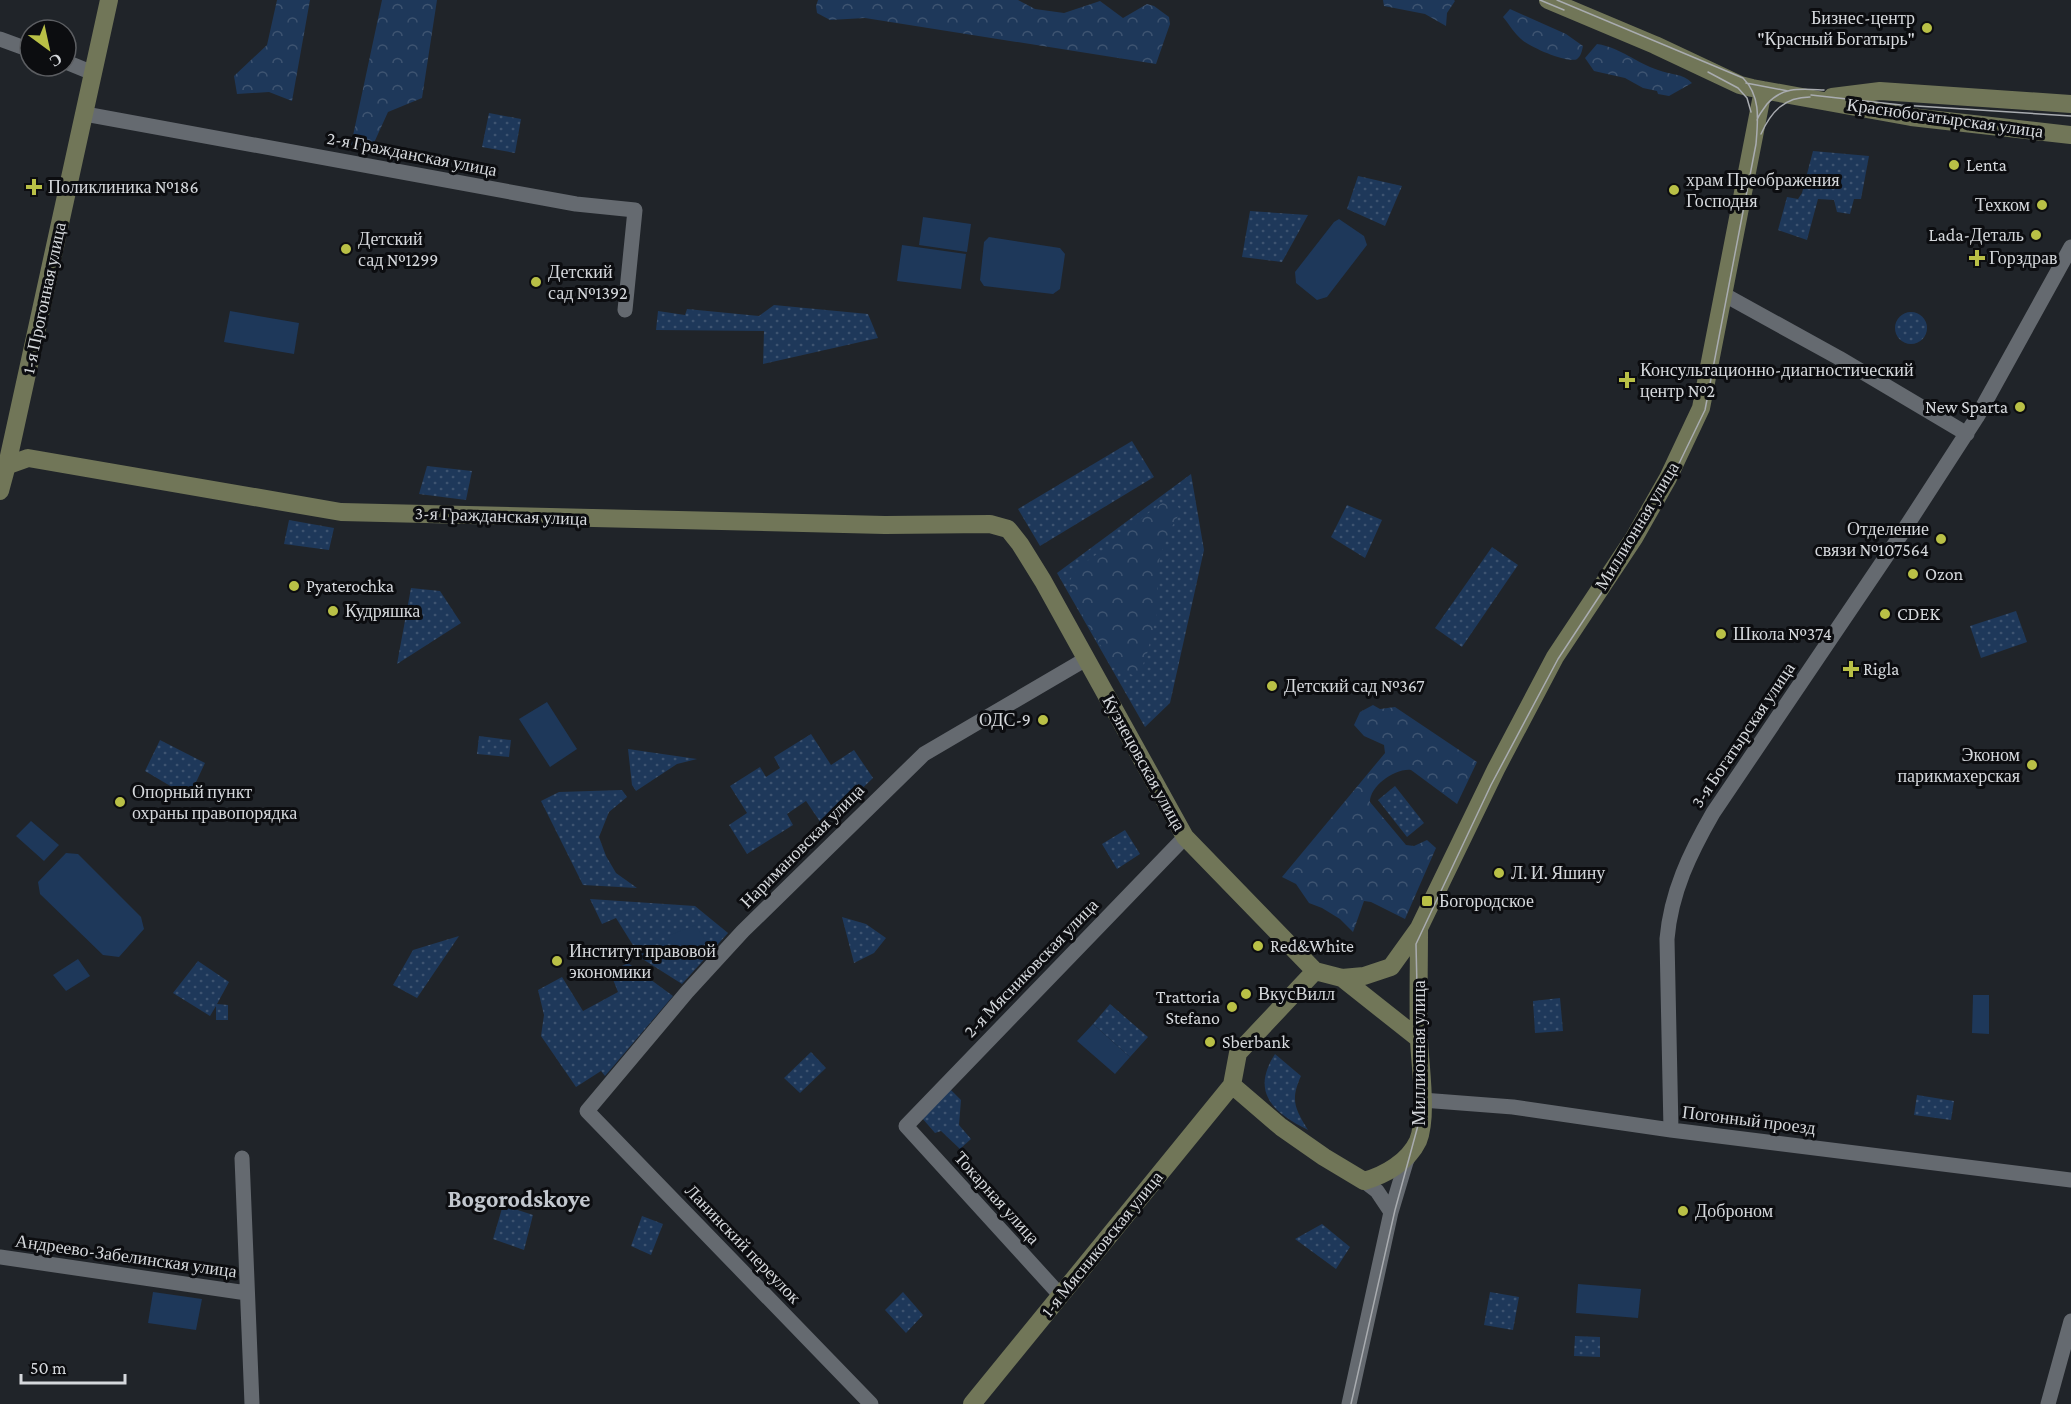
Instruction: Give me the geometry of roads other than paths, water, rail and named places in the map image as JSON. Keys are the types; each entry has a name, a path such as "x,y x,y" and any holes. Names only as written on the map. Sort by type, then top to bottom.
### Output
{"street":[{"name":"1-я Прогонная улица","path":"0,491 109,0"},
{"name":"Краснобогатырская улица","path":"1548,0 1655,45 1740,85 1911,117 2071,135"},
{"path":"0,39 18,46"},
{"path":"78,67 93,73"},
{"name":"Миллионная улица","path":"1315,971 1342,978 1364,976 1391,967 1419,928 1491,779 1555,657 1634,538 1668,478 1701,408 1763,90"},
{"name":"Краснобогатырская улица","path":"1819,100 1880,91 2071,104"},
{"name":"2-я Гражданская улица","path":"84,114 576,204 634,210 625,310"},
{"name":"3-я Богатырская улица","path":"1671,1130 1667,939 1676,888 1694,845 1713,813 1967,434 2007,366 2071,247"},
{"path":"1723,294 1839,358 1967,434"},
{"name":"3-я Гражданская улица","path":"4,466 28,458 341,512 873,525 990,524 1008,529"},
{"name":"Кузнецовская улица","path":"1008,529 1020,544 1185,837 1315,971"},
{"name":"Наримановская улица","path":"587,1111 687,992 743,931 924,754 1086,659"},
{"name":"2-я Мясниковская улица","path":"906,1126 1185,837"},
{"name":"Миллионная улица","path":"1364,1181 1382,1175 1410,1154 1418,1140 1422,1126 1419,928"},
{"path":"1315,971 1238,1053 1232,1085 1281,1127 1324,1158 1377,1191 1391,1212"},
{"path":"1342,978 1419,1039"},
{"name":"1-я Мясниковская улица","path":"972,1404 1232,1085"},
{"name":"Погонный проезд","path":"1422,1100 1513,1107 1671,1130 2071,1180"},
{"name":"Ланинский переулок","path":"587,1111 871,1404"},
{"name":"Токарная улица","path":"906,1126 1060,1295"},
{"path":"1353,1403 1391,1212 1410,1154"},
{"name":"Андреево-Забелинская улица","path":"243,1158 252,1404"},
{"name":"Андреево-Забелинская улица","path":"0,1257 247,1293"},
{"path":"2048,1404 2071,1321"}],"tram line":[{"path":"1540,0 1564,10"},
{"path":"1351,1404 1395,1210 1420,1118 1416,944 1491,785 1558,659 1637,539 1671,480 1705,410 1756,144 1758,117 1756,100 1743,78 1557,0"},
{"path":"1708,72 1738,88 1747,98 1751,112"},
{"path":"1746,83 1788,91"},
{"path":"1757,120 1767,104 1786,91 1824,90"},
{"path":"1811,95 1901,105 2071,116"},
{"path":"1761,134 1769,119 1780,107 1793,100 1810,97"}],"place":[{"name":"Бизнес-центр \"Красный Богатырь\"","path":"1927,28"},
{"name":"Lenta","path":"1954,165"},
{"name":"Поликлиника №186","path":"34,187"},
{"name":"храм Преображения Господня","path":"1674,190"},
{"name":"Техком","path":"2042,205"},
{"name":"Lada-Деталь","path":"2036,235"},
{"name":"Детский сад №1299","path":"346,249"},
{"name":"Горздрав","path":"1977,258"},
{"name":"Детский сад №1392","path":"536,282"},
{"name":"Консультационно-диагностический центр №2","path":"1627,380"},
{"name":"New Sparta","path":"2020,407"},
{"name":"Отделение связи №107564","path":"1941,539"},
{"name":"Ozon","path":"1913,574"},
{"name":"Pyaterochka","path":"294,586"},
{"name":"Кудряшка","path":"333,611"},
{"name":"CDEK","path":"1885,614"},
{"name":"Школа №374","path":"1721,634"},
{"name":"Rigla","path":"1851,669"},
{"name":"Детский сад №367","path":"1272,686"},
{"name":"ОДС-9","path":"1043,720"},
{"name":"Эконом парикмахерская","path":"2032,765"},
{"name":"Опорный пункт охраны правопорядка","path":"120,802"},
{"name":"Л. И. Яшину","path":"1499,873"},
{"name":"Богородское","path":"1427,901"},
{"name":"Red&White","path":"1258,946"},
{"name":"Институт правовой экономики","path":"557,961"},
{"name":"ВкусВилл","path":"1246,994"},
{"name":"Trattoria Stefano","path":"1232,1007"},
{"name":"Sberbank","path":"1210,1042"},
{"name":"Доброном","path":"1683,1211"}],"district":[{"name":"Bogorodskoye","path":"519,1198"}]}
